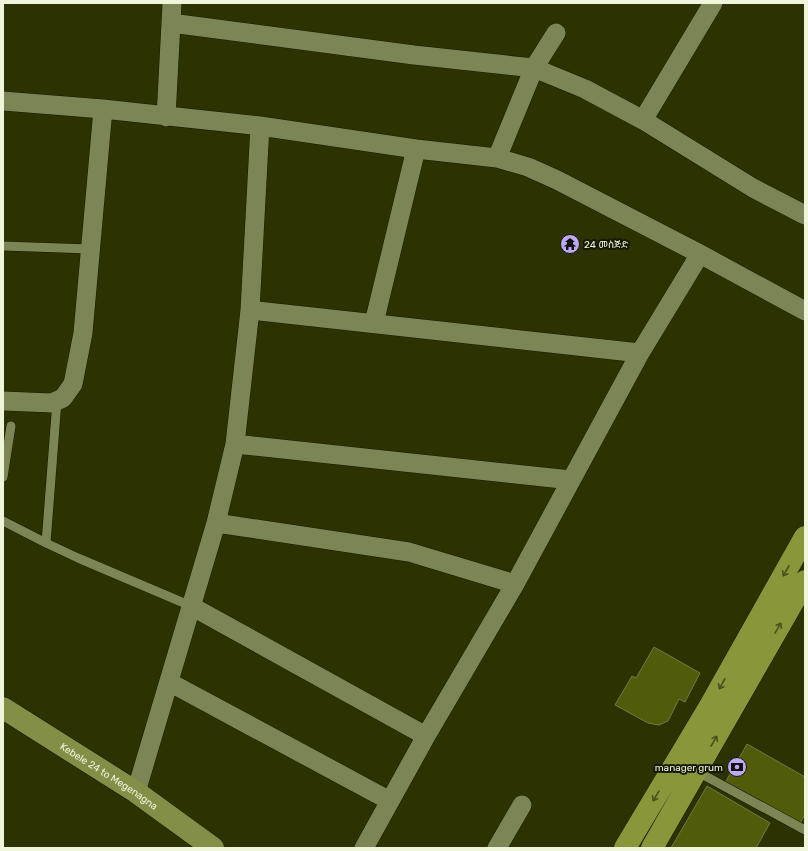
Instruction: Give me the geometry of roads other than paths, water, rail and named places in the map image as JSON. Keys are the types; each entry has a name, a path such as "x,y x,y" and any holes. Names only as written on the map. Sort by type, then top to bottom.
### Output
{"main road":[{"path":"625,848 710,706 805,537"},
{"path":"652,848 805,581"},
{"name":"Kebele 24 to Megenagna","path":"3,708 136,792 203,845"}],"street":[{"path":"166,117 172,3"},
{"path":"643,120 713,3"},
{"path":"171,23 534,68 585,89 643,120 753,188 805,215"},
{"path":"497,158 534,68 556,33"},
{"path":"3,101 102,109 260,126 416,149 497,158 528,166 700,254 805,311"},
{"path":"3,401 52,403 63,398 73,384 82,333 102,109"},
{"path":"136,792 216,523 235,444 250,310 260,126"},
{"path":"374,323 416,149"},
{"path":"364,848 426,736 515,584 640,353 700,254"},
{"path":"250,310 640,353"},
{"path":"235,444 571,480"},
{"path":"216,523 409,552 515,584"},
{"path":"191,606 426,736"},
{"path":"169,682 390,801"},
{"path":"497,848 522,805"}],"lane":[{"path":"3,246 90,249"},
{"path":"46,542 57,401"},
{"path":"3,477 11,426"},
{"path":"3,521 78,558 191,606"},
{"path":"696,771 805,830"}],"place":[{"name":"24 መስጅድ","path":"570,244"},
{"name":"manager grum","path":"737,767"}]}
